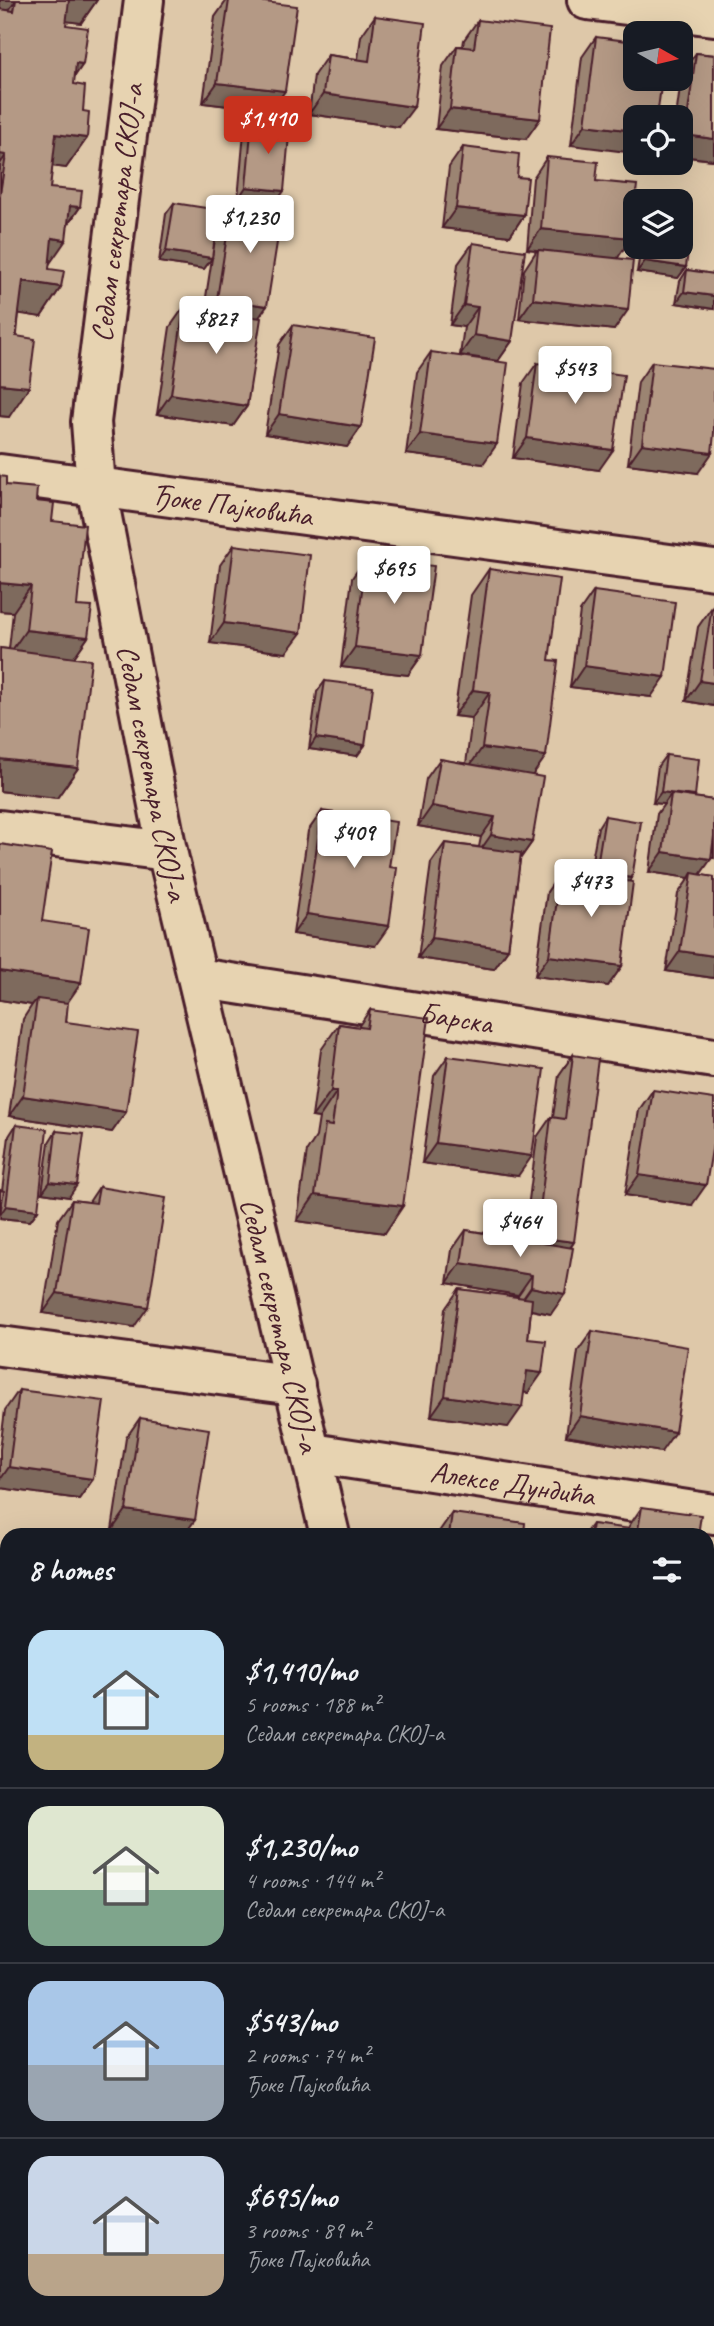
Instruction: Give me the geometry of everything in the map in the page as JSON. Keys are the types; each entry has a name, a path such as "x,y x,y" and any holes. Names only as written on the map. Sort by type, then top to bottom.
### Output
{"street":[{"name":"Седам секретара СКОЈ-а","path":"144,0 91,422 96,487 167,851 328,1528"},
{"path":"587,0 714,16"},
{"name":"Ђоке Пајковића","path":"0,474 714,570"},
{"path":"0,830 167,851"},
{"name":"Барска","path":"198,978 714,1058"},
{"path":"0,1346 295,1385"},
{"name":"Алексе Дундића","path":"312,1453 714,1514"}],"building":[{"path":"16,0 69,0 66,25 88,28 83,64 76,63 74,84 85,86 83,111 89,112 87,138 56,134 50,188 82,191 80,207 70,206 66,240 52,238 49,269 64,271 61,287 23,281 16,336 35,339 29,387 0,384 0,194 6,155 0,154 0,9 14,11"},
{"path":"229,0 297,6 285,91 217,83"},
{"path":"375,16 425,23 414,107 323,94 328,55 369,61"},
{"path":"478,20 550,29 540,119 450,109 457,46 474,48"},
{"path":"596,37 623,40 623,91 660,91 659,105 623,105 623,130 585,125"},
{"path":"696,53 714,55 714,139 693,136 693,105 689,105"},
{"path":"252,121 290,124 284,191 246,187"},
{"path":"463,147 519,154 517,177 528,178 524,215 456,208"},
{"path":"547,157 598,162 596,181 637,185 637,189 623,189 623,237 541,229"},
{"path":"174,203 219,210 212,258 166,251"},
{"path":"232,204 282,211 267,306 217,299"},
{"path":"473,243 525,251 512,341 474,335 478,307 464,305"},
{"path":"538,250 633,260 628,310 533,299"},
{"path":"645,259 687,259 686,267"},
{"path":"687,270 714,274 714,296 684,292"},
{"path":"184,307 261,318 247,406 171,394"},
{"path":"293,325 375,338 361,427 279,414"},
{"path":"431,352 508,363 497,444 420,434"},
{"path":"652,362 714,369 712,453 642,444"},
{"path":"537,363 624,375 613,450 527,438"},
{"path":"0,476 6,477 6,485 37,488 36,501 54,503 52,521 85,525 77,606 92,607 88,637 26,630 31,586 0,583"},
{"path":"234,545 310,555 301,633 224,623"},
{"path":"366,558 434,566 422,655 355,647"},
{"path":"489,569 560,579 549,660 558,661 546,756 482,748 490,692 473,690"},
{"path":"594,591 675,602 665,677 584,666"},
{"path":"712,607 714,608 714,683 700,681"},
{"path":"0,648 91,660 78,768 0,759"},
{"path":"325,681 373,687 365,745 316,738"},
{"path":"666,755 699,759 695,796 661,792"},
{"path":"440,759 543,777 532,842 491,835 495,817 432,806"},
{"path":"671,794 714,800 711,859 663,852"},
{"path":"322,811 396,822 389,867 397,868 389,926 307,914"},
{"path":"605,816 641,822 632,878 596,872"},
{"path":"445,843 521,853 508,949 432,938"},
{"path":"0,844 52,852 42,921 89,928 81,983 0,971"},
{"path":"561,872 633,882 622,966 549,956"},
{"path":"692,873 714,877 714,956 680,951"},
{"path":"37,999 68,1003 66,1022 138,1032 126,1112 23,1096"},
{"path":"370,1010 429,1018 403,1206 315,1195 325,1125 332,1126 337,1091 331,1091 339,1024 367,1028"},
{"path":"573,1055 598,1059 574,1242 504,1233 507,1214 539,1218 551,1117 565,1119"},
{"path":"448,1056 544,1069 532,1156 436,1143"},
{"path":"653,1090 714,1099 714,1138 706,1185 639,1175"},
{"path":"16,1125 47,1129 38,1210 6,1206"},
{"path":"56,1131 84,1134 77,1185 50,1182"},
{"path":"99,1187 166,1198 148,1307 57,1293 72,1200 96,1203"},
{"path":"0,1190 4,1191 0,1214"},
{"path":"466,1230 573,1248 565,1294 531,1287 532,1275 461,1263"},
{"path":"459,1289 532,1299 528,1339 546,1341 542,1373 527,1371 522,1407 445,1396"},
{"path":"592,1331 688,1347 675,1432 580,1416"},
{"path":"19,1390 104,1401 93,1479 9,1467"},
{"path":"140,1418 209,1429 195,1520 126,1510"},
{"path":"642,1507 701,1515 699,1528 638,1528"},
{"path":"452,1513 525,1523 525,1528 450,1528"},
{"path":"592,1524 623,1528 591,1528"}]}
